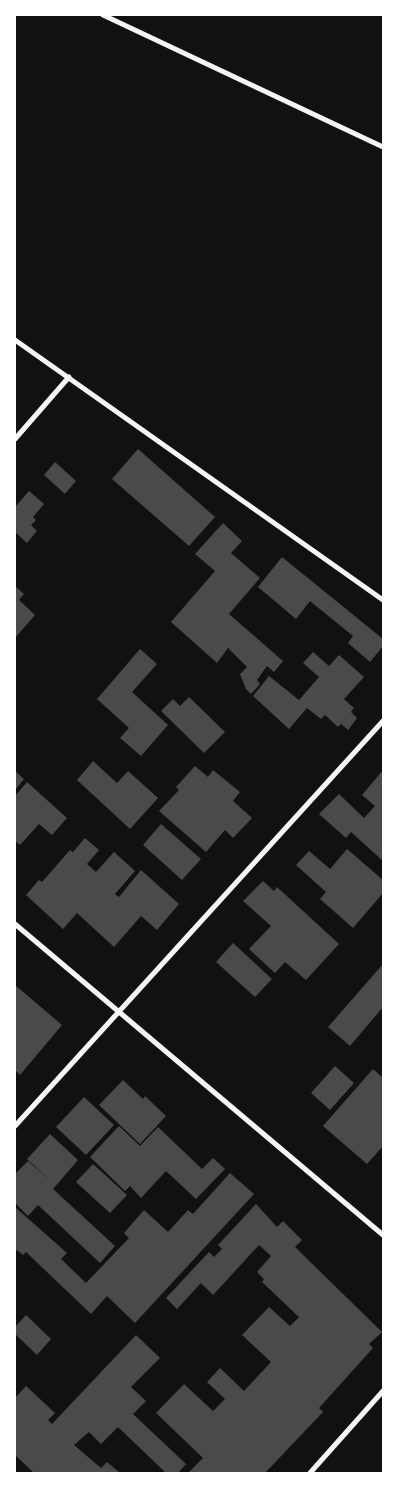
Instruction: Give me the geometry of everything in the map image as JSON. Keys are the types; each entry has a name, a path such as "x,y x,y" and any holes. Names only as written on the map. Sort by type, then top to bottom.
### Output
{"street":[{"path":"103,15 383,147"},
{"path":"15,340 383,600"},
{"path":"15,439 69,377"},
{"path":"15,1126 383,721"},
{"path":"15,924 383,1235"},
{"path":"310,1473 383,1391"}],"building":[{"path":"138,449 215,517 189,546 112,479"},
{"path":"55,462 76,481 65,494 44,475"},
{"path":"29,491 44,504 33,517 36,520 31,525 37,531 27,543 15,532 15,507"},
{"path":"223,523 242,541 231,553 260,578 229,614 283,661 274,672 267,666 257,680 260,684 251,694 246,689 240,674 247,667 228,648 217,663 171,622 215,571 195,554"},
{"path":"282,557 383,639 383,646 370,662 348,643 353,636 310,601 296,619 258,587"},
{"path":"15,586 24,594 19,600 35,615 15,638"},
{"path":"140,649 157,664 132,692 168,725 141,756 120,738 129,728 97,699"},
{"path":"313,652 329,666 339,655 364,677 344,699 354,708 351,712 357,718 348,730 341,724 338,727 325,715 321,719 307,708 289,729 253,696 269,676 299,700 319,677 303,663"},
{"path":"189,697 225,732 204,753 161,711 173,699 180,706"},
{"path":"93,761 117,783 128,771 158,798 130,829 77,780"},
{"path":"195,766 208,777 213,770 240,792 233,801 252,818 233,838 225,830 206,852 159,811 179,790 176,787"},
{"path":"383,770 383,861 351,832 346,838 319,814 339,794 364,818 375,806 362,795"},
{"path":"15,771 24,779 15,790"},
{"path":"27,782 67,818 52,835 39,824 20,845 15,841 15,796"},
{"path":"161,824 201,859 182,880 143,845"},
{"path":"85,838 99,850 87,864 96,872 114,852 135,871 115,894 119,897 141,870 179,904 157,930 141,916 114,947 77,913 63,929 26,895 39,880 42,882 70,850 73,852"},
{"path":"347,849 383,880 383,893 353,928 320,899 326,892 296,865 309,851 330,869"},
{"path":"263,881 274,891 277,887 339,944 306,980 285,962 275,973 249,949 271,926 243,901"},
{"path":"233,943 272,979 255,997 216,962"},
{"path":"383,964 383,1007 350,1046 328,1027"},
{"path":"15,985 62,1025 20,1075 15,1070"},
{"path":"335,1066 354,1083 330,1110 311,1093"},
{"path":"373,1069 383,1078 383,1146 367,1164 323,1126"},
{"path":"123,1080 143,1099 145,1096 166,1116 140,1144 99,1105"},
{"path":"84,1097 114,1125 86,1155 56,1127"},
{"path":"119,1126 140,1146 158,1127 202,1169 213,1158 225,1169 196,1199 166,1171 141,1198 130,1186 125,1191 90,1157"},
{"path":"50,1134 78,1160 53,1189 115,1246 100,1263 38,1205 28,1216 15,1203 15,1174 28,1161 51,1181 27,1159"},
{"path":"93,1164 127,1195 110,1213 76,1182"},
{"path":"230,1173 254,1194 135,1323 107,1296 91,1314 26,1252 23,1255 17,1250 15,1252 15,1207 67,1253 61,1259 86,1283 129,1238 124,1233 144,1210 168,1232 188,1210 193,1214"},
{"path":"256,1204 277,1227 283,1221 302,1240 295,1247 382,1332 369,1344 373,1348 319,1408 323,1412 265,1473 188,1473 203,1458 156,1413 184,1384 213,1411 225,1399 207,1382 220,1368 244,1391 271,1362 242,1335 269,1307 290,1326 299,1317 262,1282 264,1279 257,1272 271,1256 259,1245 213,1295 201,1283 177,1309 166,1298 209,1252 214,1257 222,1249 218,1245"},
{"path":"26,1315 51,1339 37,1355 15,1334 15,1327"},
{"path":"136,1335 160,1358 131,1387 146,1401 133,1414 186,1464 178,1473 166,1473 118,1427 101,1444 89,1432 74,1445 101,1468 107,1462 120,1473 34,1473 15,1455 15,1398 26,1386 55,1413 48,1420 52,1424"}]}
